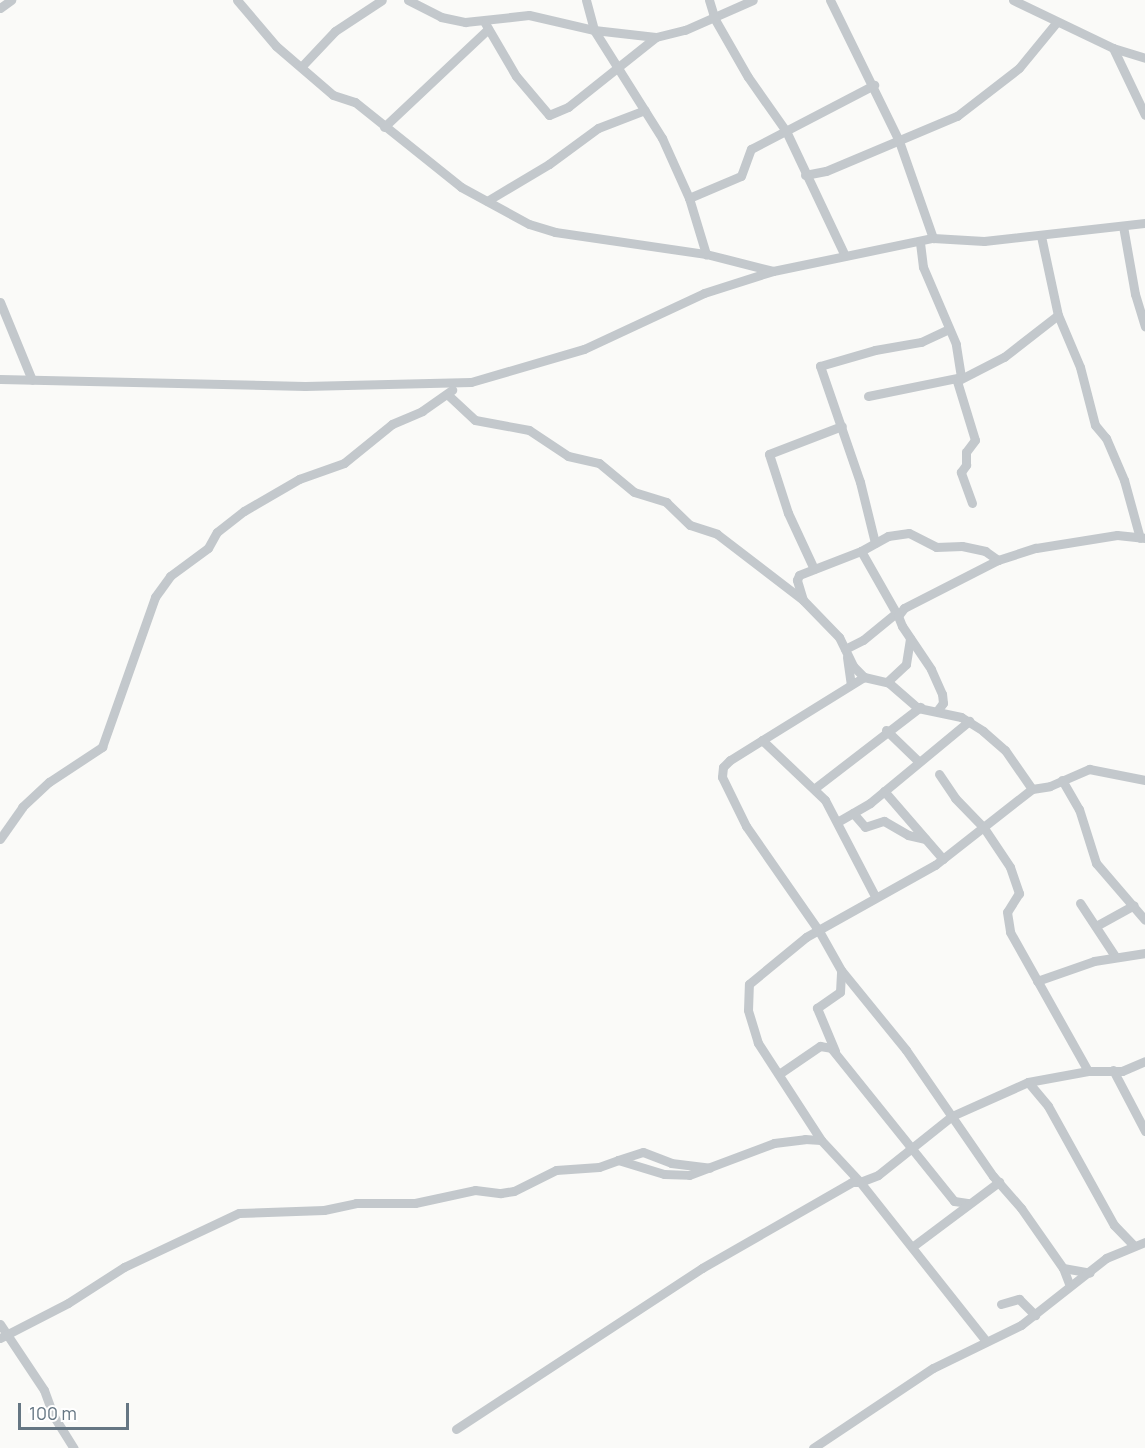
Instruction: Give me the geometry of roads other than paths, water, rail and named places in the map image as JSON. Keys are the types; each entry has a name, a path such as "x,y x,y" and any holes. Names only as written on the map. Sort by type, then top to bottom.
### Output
{"street":[{"path":"0,8 11,0"},
{"path":"237,0 276,46 333,95 355,102 461,187 487,201 546,230 706,254 773,271"},
{"path":"302,66 334,31 382,0"},
{"path":"408,0 448,20 487,26 523,15 594,30 656,37 685,30 753,0"},
{"path":"586,0 594,30 662,138 689,198 706,254"},
{"path":"709,0 714,16 748,77 786,131 805,176 826,211 844,256"},
{"path":"830,0 874,85 899,141 933,238"},
{"path":"1012,0 1056,23 1113,48 1145,58"},
{"path":"805,176 938,126 984,99 1019,68 1056,23"},
{"path":"384,127 487,26"},
{"path":"487,26 516,76 547,114 567,107 620,68 656,37"},
{"path":"1113,48 1145,115"},
{"path":"689,198 741,177 751,149 874,85"},
{"path":"487,201 549,164 598,128 645,110"},
{"path":"0,379 298,386 460,382 584,349 704,293 773,271 933,238 984,242 1145,223"},
{"path":"1124,226 1135,294 1145,327"},
{"path":"846,652 924,595 998,560 1056,544 1086,543 1116,535 1143,538 1124,480 1106,438 1095,425 1080,367 1058,315 1041,236"},
{"path":"920,242 923,267 949,328 963,373 957,387 975,440 966,451 961,472 972,503"},
{"path":"0,303 32,380"},
{"path":"868,396 928,387 1004,357 1058,315"},
{"path":"875,543 842,426 820,365 921,342 949,328"},
{"path":"0,839 31,798 102,747 155,597 170,576 208,548 217,532 244,511 299,479 344,463 392,424 447,394 460,382"},
{"path":"447,394 476,420 529,430 568,456 599,463 634,492 666,502 686,522 717,534 803,600 834,632 864,677"},
{"path":"814,569 788,513 769,454 842,426"},
{"path":"803,600 797,578 861,551 885,537 909,533 936,548 962,546 985,551 998,560"},
{"path":"861,551 939,687 943,699 937,711"},
{"path":"887,682 906,664 910,638"},
{"path":"846,652 850,684"},
{"path":"1032,789 999,744 969,722 920,707 887,682 864,677 850,684 823,705 726,764 722,777 746,826 819,930 841,970 906,1050 1063,1268 1070,1286"},
{"path":"815,788 886,730 920,707"},
{"path":"839,821 884,791 918,761 969,722"},
{"path":"886,730 918,761"},
{"path":"762,740 815,788 839,821 876,896"},
{"path":"986,1341 860,1182 821,1140 753,1031 748,987 779,962 788,949 943,859 1032,789 1089,769 1145,780"},
{"path":"939,774 955,798 984,828 1019,889 1007,921 1037,981 1088,1071"},
{"path":"1062,780 1083,820 1091,854 1145,920"},
{"path":"884,791 943,859"},
{"path":"853,813 865,827 884,821 908,835 926,839"},
{"path":"1080,903 1115,956"},
{"path":"1096,926 1134,905"},
{"path":"1037,981 1115,956 1145,953"},
{"path":"841,970 843,988 817,1008 835,1051 909,1148 956,1203 969,1203"},
{"path":"779,1074 820,1046 835,1051"},
{"path":"456,1429 702,1268 834,1190 878,1175 952,1116 1028,1082 1088,1071 1130,1069 1145,1061"},
{"path":"1113,1070 1145,1131"},
{"path":"1028,1082 1048,1106 1114,1225 1133,1245"},
{"path":"618,1160 672,1175 710,1168 774,1143 821,1140"},
{"path":"3,1337 115,1272 239,1213 324,1210 356,1203 415,1203 475,1190 501,1193 514,1191 551,1172 599,1167 643,1152 671,1163 710,1168"},
{"path":"912,1247 947,1224 969,1203 999,1182"},
{"path":"813,1448 933,1368 1035,1315 1106,1258 1145,1242"},
{"path":"1063,1268 1090,1273"},
{"path":"1001,1304 1019,1299 1035,1315"},
{"path":"0,1324 3,1337 45,1390 53,1415 74,1448"}]}
